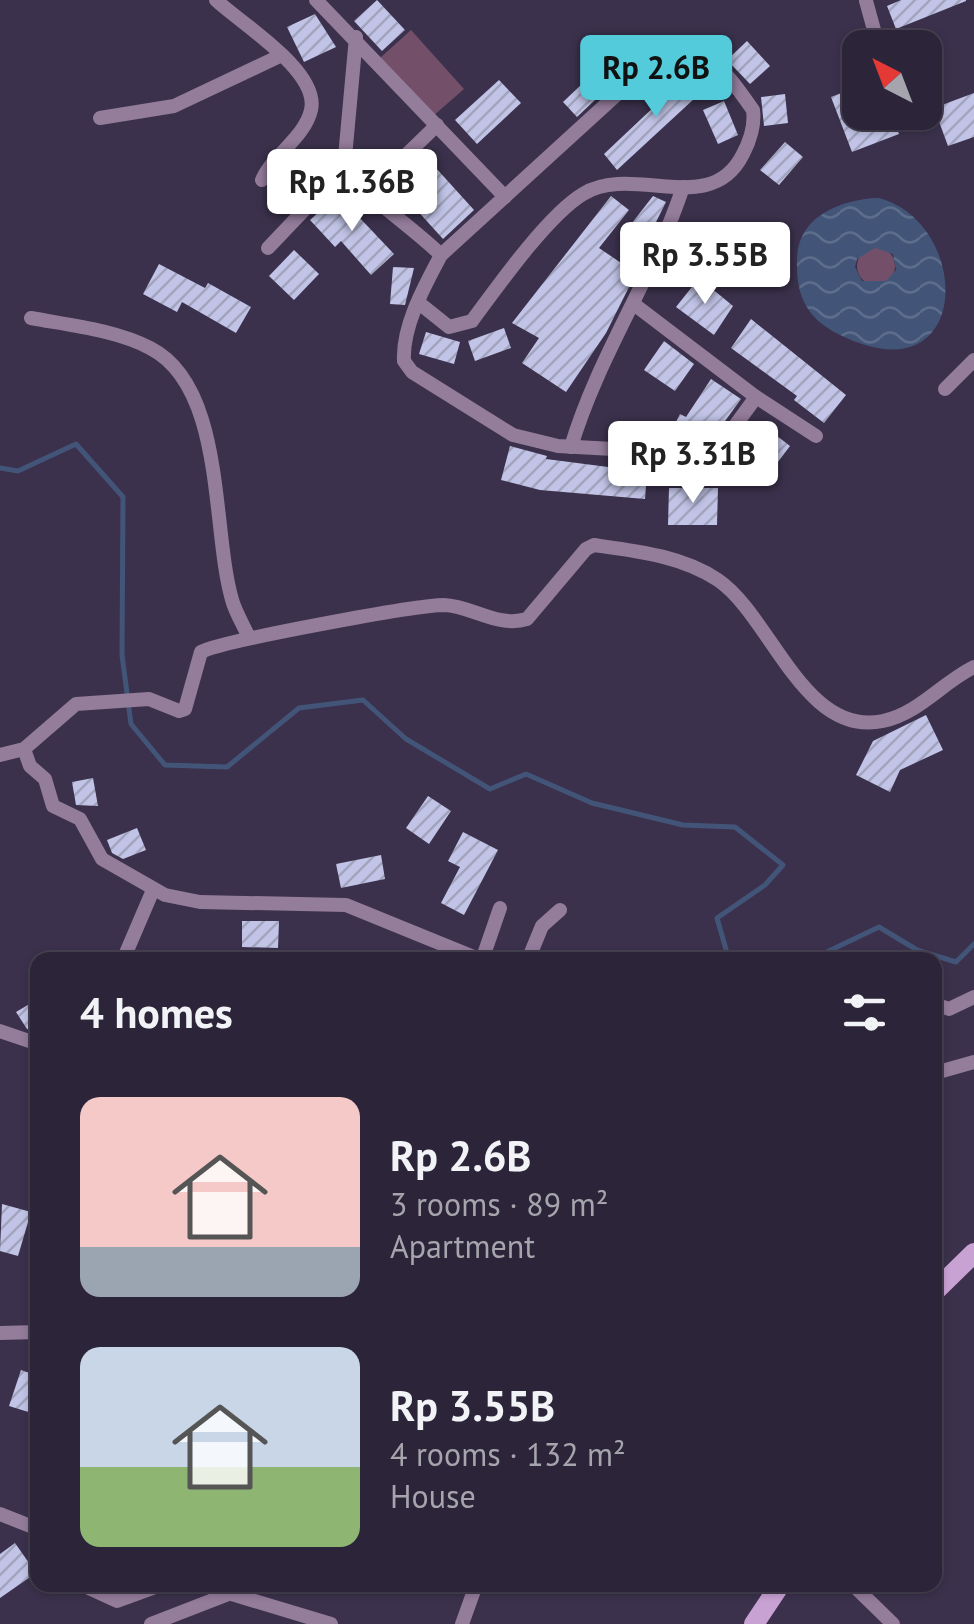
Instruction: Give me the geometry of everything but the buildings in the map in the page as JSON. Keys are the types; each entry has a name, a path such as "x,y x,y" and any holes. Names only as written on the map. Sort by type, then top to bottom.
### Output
{"main road":[{"path":"942,1284 974,1252"},
{"path":"754,1624 773,1592"}],"street":[{"path":"216,0 282,55 308,87 312,109 262,180"},
{"path":"316,0 356,37 504,197"},
{"path":"866,0 874,30"},
{"path":"268,248 344,168 356,37"},
{"path":"419,303 443,325 463,326 582,194 610,186 704,186 729,176 746,148 754,114 719,67 682,49 648,66 441,255 419,303 404,353 412,372 502,430 528,440 613,449 693,476 702,471 756,396"},
{"path":"100,118 174,106 282,55"},
{"path":"366,194 437,125"},
{"path":"344,168 366,194 404,220 441,255"},
{"path":"571,447 592,380 635,305 683,187"},
{"path":"635,305 816,436"},
{"path":"31,318 146,345 176,372 200,421 219,503 233,604 250,638"},
{"path":"944,389 974,360"},
{"path":"0,755 24,749 76,704 149,699 179,711 185,709 201,652 250,638 444,605 520,621 536,611 586,549 598,546 663,556 722,582 809,691 836,714 857,722 885,721 907,712 974,667"},
{"path":"24,749 30,766 44,779 52,806 80,819 102,858 153,890 200,902 346,905 461,952"},
{"path":"126,952 153,890"},
{"path":"484,952 500,908"},
{"path":"531,952 542,926 560,910"},
{"path":"942,1006 950,1009 974,997"},
{"path":"0,1031 30,1041"},
{"path":"942,1070 974,1062"},
{"path":"0,1333 30,1332"},
{"path":"0,1514 30,1527"},
{"path":"92,1592 117,1601 142,1592"},
{"path":"227,1592 251,1592 330,1624"},
{"path":"462,1624 473,1592"},
{"path":"860,1592 893,1624"},
{"path":"151,1624 231,1593"}],"shaded area":[{"path":"411,30 464,89 432,117 380,58"},
{"path":"876,247 890,252 895,266 890,280 876,285 862,280 857,266 862,252"}],"water":[{"path":"879,198 910,214 932,240 943,270 945,301 935,328 915,345 882,349 838,334 818,321 801,295 797,260 805,232 824,213","holes":["875,248 893,254 896,270 886,281 862,281 855,267 857,259"]}],"waterway":[{"path":"0,468 18,471 76,444 123,497 122,655 131,724 165,765 227,767 299,708 363,700 406,739 490,789 526,774 592,803 683,825 735,827 783,865 765,885 717,918 727,952"},
{"path":"827,952 879,927 924,952"},
{"path":"942,958 956,962 974,944"}]}
